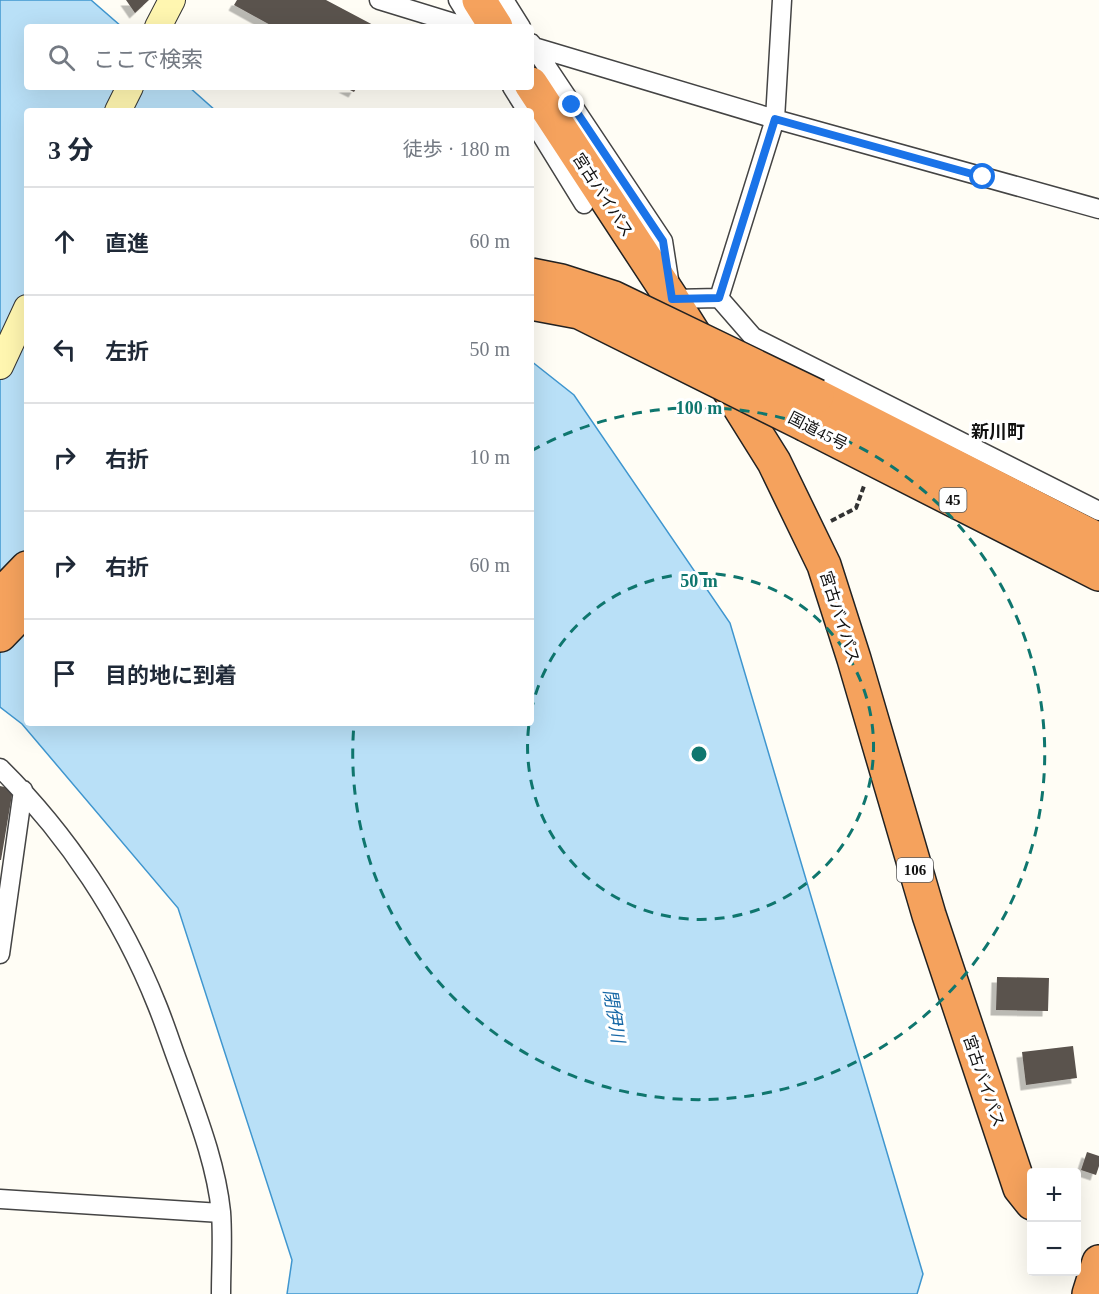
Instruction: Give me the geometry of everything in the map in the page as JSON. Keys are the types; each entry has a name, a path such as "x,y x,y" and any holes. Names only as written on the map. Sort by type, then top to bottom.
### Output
{"highway":[{"path":"479,0 494,24"},
{"name":"宮古バイパス","path":"533,105 672,299 774,462 824,565 928,915 1020,1188 1027,1197"},
{"name":"国道45号","path":"534,276 561,281 614,298 1099,574"},
{"name":"国道45号","path":"534,304 579,312 812,411 1099,540"},
{"path":"0,596 24,571"},
{"path":"0,635 24,610"},
{"path":"1081,1248 1099,1256"},
{"path":"1089,1294 1099,1262"}],"street":[{"path":"160,24 172,0"},
{"path":"379,0 457,24"},
{"path":"458,0 473,24"},
{"path":"504,0 519,24"},
{"path":"719,298 775,119 782,0"},
{"path":"534,46 775,119 1099,208"},
{"path":"534,48 663,241 672,299 719,298"},
{"path":"120,108 128,90"},
{"path":"516,90 533,105 584,204"},
{"path":"719,298 753,337 1099,511"},
{"path":"0,366 24,314"},
{"path":"0,768 23,790 58,832 117,921 157,1004 213,1167 221,1213 221,1294"},
{"path":"0,954 23,790"},
{"path":"0,1198 221,1213"}],"path":[{"path":"808,533 856,508 865,486"}],"water":[{"name":"閉伊川","path":"0,0 91,0 119,24 24,24 24,90 192,90 213,108 24,108 24,726 534,726 534,363 574,395 730,623 923,1274 917,1294 287,1294 292,1260 178,908 22,724 0,707"}],"building":[{"path":"126,0 149,0 135,13"},
{"path":"237,0 326,0 371,24 269,24 234,5"},
{"path":"0,786 13,789 1,860 0,860"},
{"path":"997,977 1049,978 1048,1011 996,1010"},
{"path":"1073,1046 1077,1078 1026,1085 1022,1052"},
{"path":"1087,1152 1099,1156 1096,1175 1081,1170"}],"district":[{"name":"新川町","path":"998,432"}],"route":[{"path":"572,105 663,241 672,299 719,298 775,119 983,177"}]}
